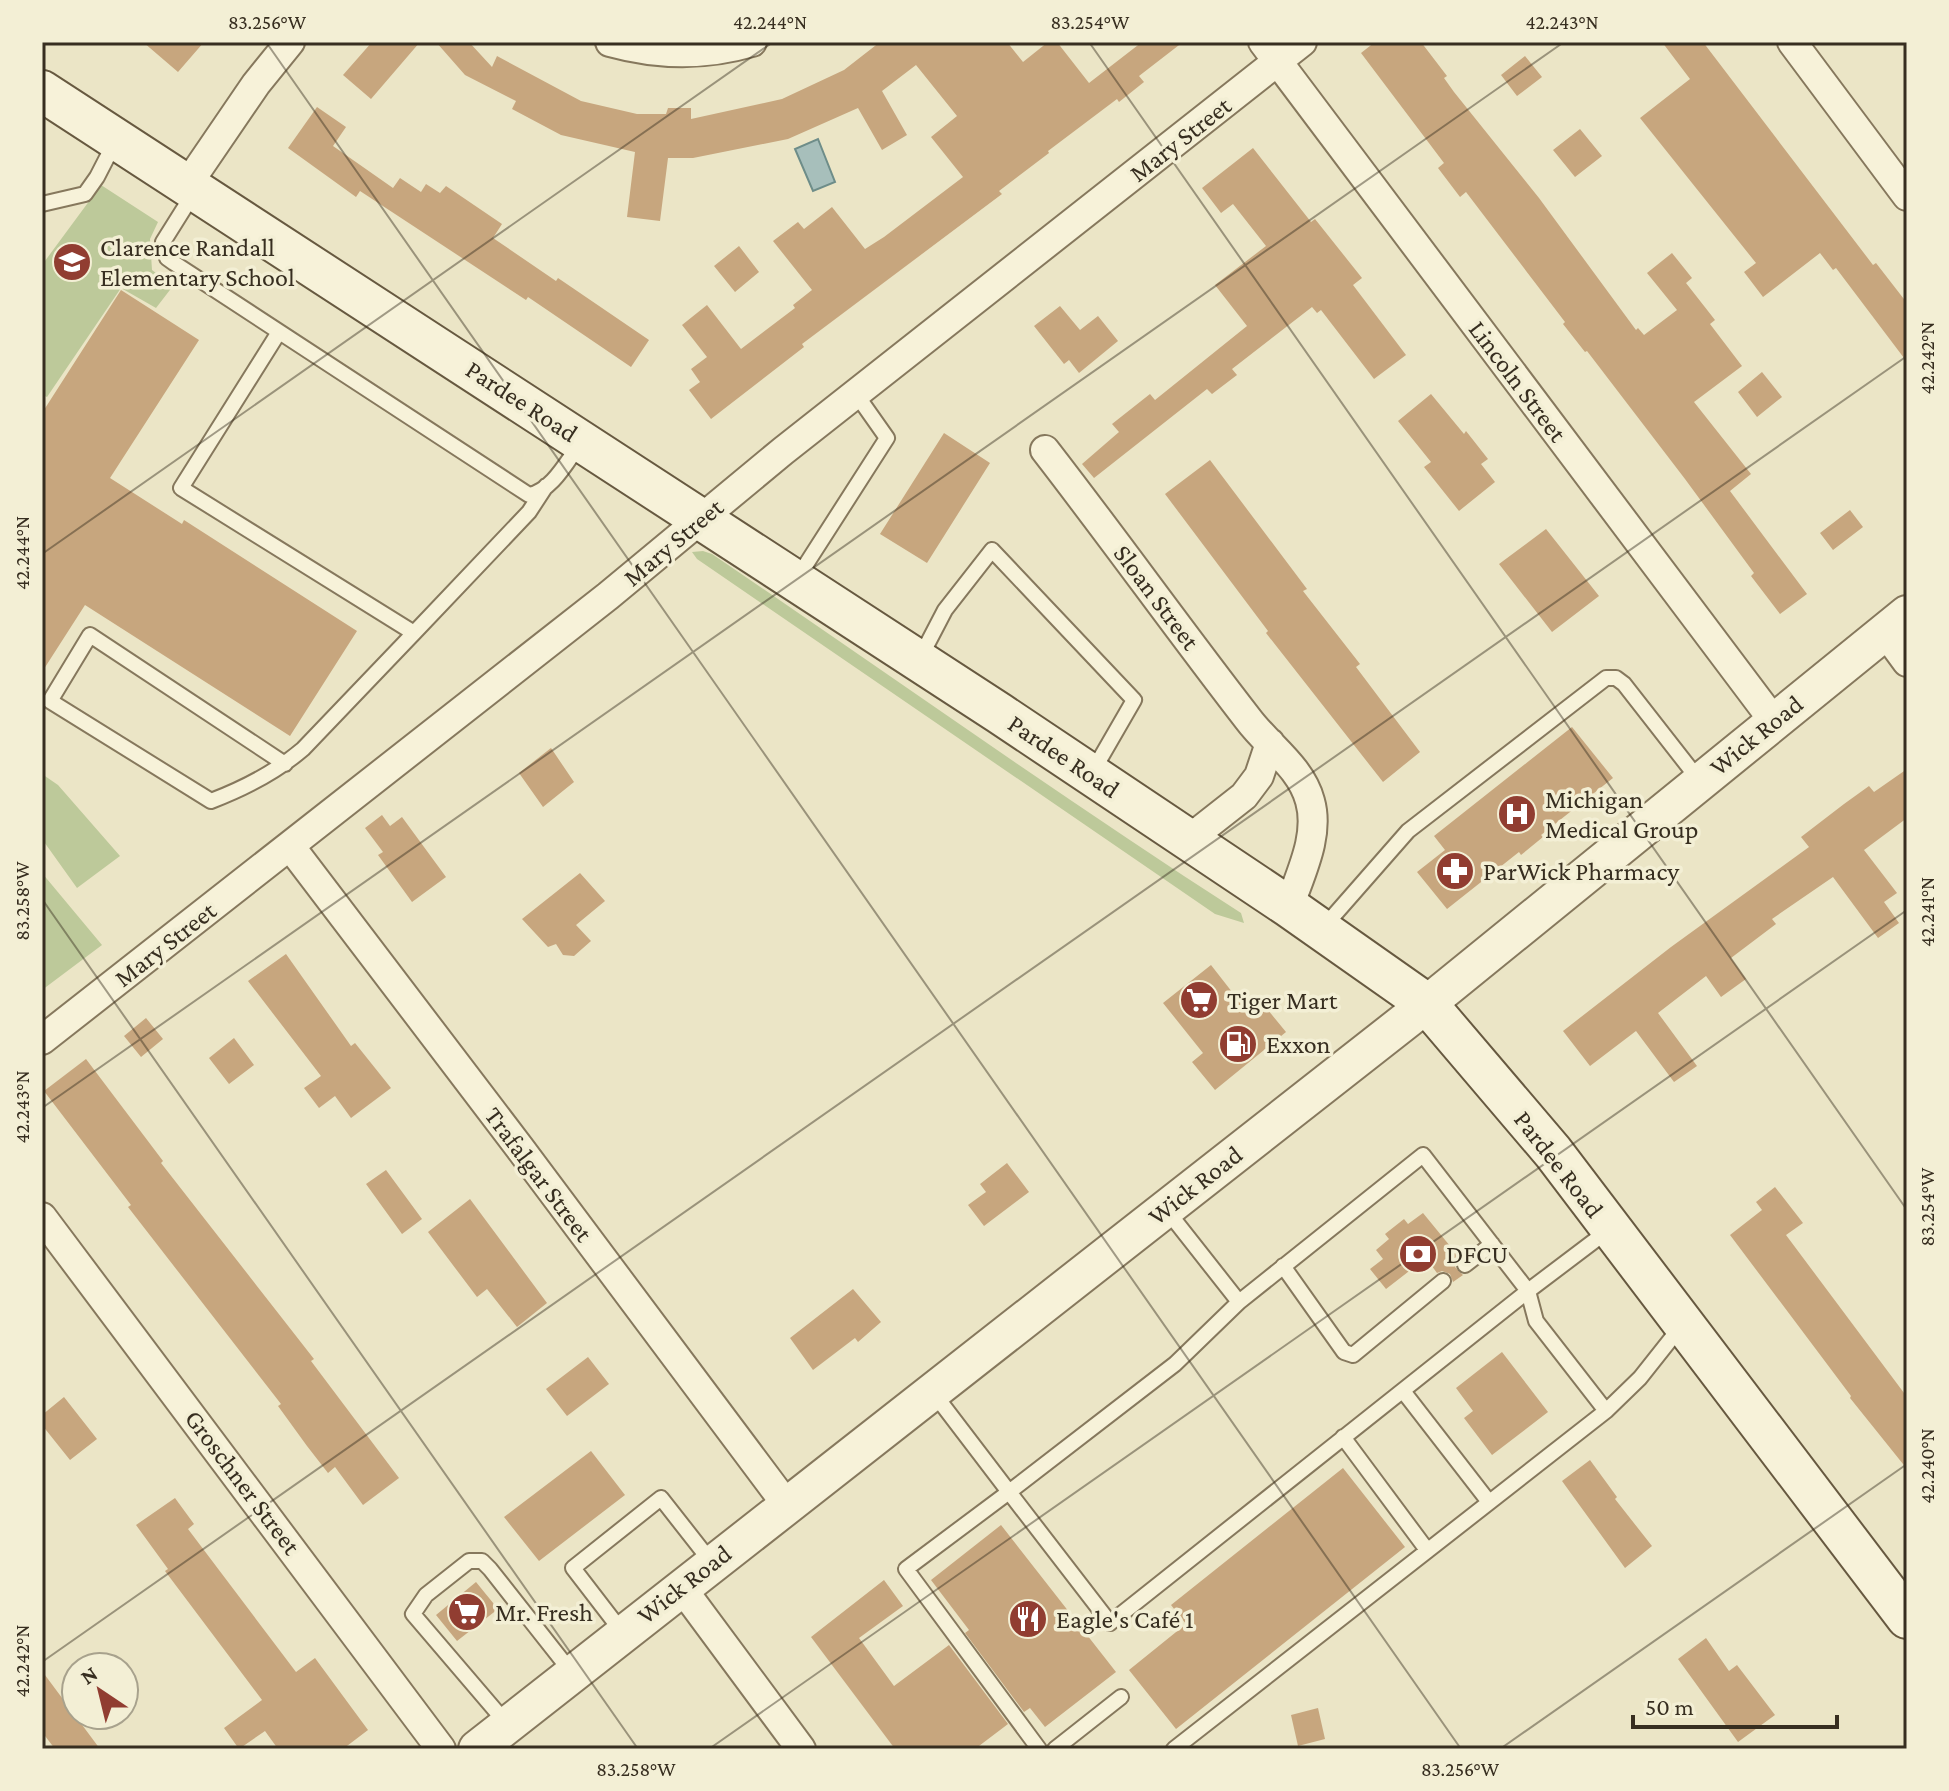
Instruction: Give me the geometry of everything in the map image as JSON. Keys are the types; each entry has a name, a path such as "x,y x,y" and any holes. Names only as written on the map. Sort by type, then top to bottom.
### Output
{"main road":[{"name":"Pardee Road","path":"42,91 919,660 1289,907 1427,1004 1553,1152 1907,1618"}],"street":[{"path":"191,188 256,84 290,42"},
{"path":"610,42 637,50 681,53 752,42"},
{"name":"Mary Street","path":"42,1040 608,596 1270,52 1302,42"},
{"path":"1792,42 1907,196"},
{"name":"Lincoln Street","path":"1270,52 1773,720"},
{"name":"Sloan Street","path":"1045,450 1250,722 1296,772 1307,789 1312,813 1311,842 1289,907"},
{"path":"1896,623 1907,662"},
{"name":"Wick Road","path":"477,1749 1427,1004 1896,623"},
{"path":"1188,840 1244,796 1259,776 1270,743"},
{"name":"Trafalgar Street","path":"290,846 786,1504"},
{"name":"Groschner Street","path":"42,1217 441,1749"},
{"path":"681,1587 801,1749"}],"lane":[{"path":"42,204 85,194 116,139"},
{"path":"191,188 163,242 167,258 522,491 535,494 546,486"},
{"path":"279,332 181,488 414,633"},
{"path":"796,580 887,438 856,394"},
{"path":"285,764 90,635 50,701 211,801 234,792 285,764 303,749 529,512 583,441"},
{"path":"919,660 945,610 992,550 1134,700 1091,775"},
{"path":"1322,930 1408,831 1606,678 1616,678 1624,684 1699,781"},
{"path":"1039,1749 906,1569 1175,1364 1239,1302 1423,1155 1528,1291 1536,1321 1606,1411"},
{"path":"1165,1208 1239,1302"},
{"path":"932,1390 1110,1623 1610,1229"},
{"path":"1465,1265 1492,1244"},
{"path":"1283,1266 1344,1352 1353,1355 1443,1281"},
{"path":"1174,1749 1606,1411 1640,1378 1683,1324"},
{"path":"1403,1391 1489,1502"},
{"path":"1343,1437 1427,1550"},
{"path":"623,1633 573,1568 650,1506 661,1498 712,1563"},
{"path":"508,1724 413,1614 426,1595 458,1569 469,1561 482,1561 572,1673"},
{"path":"1055,1749 1121,1697"}],"green space":[{"path":"101,185 158,222 150,239 152,270 173,286 156,308 121,288 47,397 42,395 42,265"},
{"path":"692,552 712,554 1042,781 1241,913 1244,923 1215,914 697,559"},
{"path":"42,774 58,785 120,856 77,888 42,839"},
{"path":"42,873 102,945 42,990"}],"water":[{"path":"818,139 835,182 813,191 795,149"}],"building":[{"path":"143,42 204,42 178,72"},
{"path":"372,42 420,42 371,99 343,75"},
{"path":"436,42 469,42 492,67 497,56 581,101 637,114 666,114 668,108 691,108 691,119 782,99 844,70 880,42 1007,42 1023,62 1048,42 1057,42 1089,83 1142,42 1183,42 1139,76 1144,82 1119,102 1117,99 1048,151 999,191 1002,194 802,344 804,347 711,419 689,390 700,382 691,369 707,357 682,325 707,305 741,349 795,308 793,305 812,290 773,241 798,222 804,229 832,207 865,249 884,237 963,177 931,137 957,116 916,65 882,91 907,135 882,150 858,108 788,139 693,158 668,158 660,221 627,217 635,152 561,135 512,109 516,101 465,75"},
{"path":"1375,42 1421,42 1447,76 1444,78 1454,92 1539,198 1636,330 1638,328 1644,335 1677,310 1647,273 1672,253 1692,278 1686,283 1715,320 1710,324 1742,366 1694,402 1751,474 1730,491 1807,594 1780,614 1685,479 1563,324 1565,322 1466,192 1460,197 1438,168 1444,163 1361,53"},
{"path":"1662,42 1703,42 1873,265 1876,263 1907,303 1907,362 1836,268 1833,270 1820,253 1763,297 1744,272 1756,263 1640,118 1690,79"},
{"path":"1525,56 1542,77 1517,96 1501,75"},
{"path":"317,107 346,127 333,146 393,188 400,178 421,192 426,184 440,193 446,186 502,224 493,238 649,340 631,367 528,297 526,300 360,191 356,197 288,148"},
{"path":"1580,129 1602,156 1575,177 1553,150"},
{"path":"1253,148 1311,222 1315,219 1362,278 1353,285 1406,355 1374,379 1321,310 1317,313 1312,307 1232,369 1237,375 1212,394 1207,389 1094,478 1082,464 1119,432 1112,424 1150,394 1155,400 1247,326 1215,285 1266,246 1233,204 1221,213 1202,188"},
{"path":"739,246 759,272 735,292 714,266"},
{"path":"121,290 199,340 110,478 182,524 184,520 357,631 290,736 85,605 42,672 42,413"},
{"path":"1060,306 1080,330 1098,316 1118,341 1079,373 1069,360 1064,364 1034,326"},
{"path":"1762,372 1782,397 1757,417 1738,392"},
{"path":"1431,394 1488,459 1481,464 1495,482 1459,511 1424,467 1431,462 1398,421"},
{"path":"944,433 990,463 927,563 880,534"},
{"path":"1210,460 1307,589 1303,591 1360,664 1356,667 1420,752 1383,782 1266,633 1268,631 1165,494"},
{"path":"1850,510 1863,527 1833,550 1820,533"},
{"path":"1546,529 1599,596 1552,632 1499,564"},
{"path":"1572,727 1613,778 1541,835 1543,837 1521,855 1519,852 1447,909 1417,872 1445,850 1434,836"},
{"path":"551,748 574,782 543,807 519,773"},
{"path":"1907,769 1907,818 1864,850 1897,893 1884,902 1899,923 1878,938 1833,877 1772,919 1776,924 1731,958 1746,979 1721,997 1706,976 1658,1013 1697,1066 1674,1082 1636,1031 1590,1066 1563,1031 1671,947 1809,847 1801,837 1844,804 1869,786 1874,792"},
{"path":"382,815 390,826 402,817 446,877 412,902 378,855 383,852 365,828"},
{"path":"580,873 605,901 576,925 591,941 574,956 563,955 556,944 548,947 522,919"},
{"path":"286,954 351,1046 355,1043 391,1088 351,1118 335,1096 319,1108 304,1088 321,1076 248,981"},
{"path":"1211,965 1250,1015 1263,1004 1286,1032 1215,1090 1192,1062 1203,1053 1163,1003"},
{"path":"146,1018 163,1039 141,1057 124,1036"},
{"path":"234,1038 254,1065 229,1084 209,1058"},
{"path":"86,1059 163,1161 161,1163 314,1359 311,1361 399,1478 363,1505 335,1467 328,1473 307,1446 278,1406 281,1404 128,1207 131,1205 44,1091"},
{"path":"1007,1163 1029,1192 984,1226 968,1205 986,1192 980,1184"},
{"path":"386,1170 422,1219 402,1234 366,1184"},
{"path":"1775,1187 1803,1223 1786,1235 1907,1397 1907,1469 1850,1398 1730,1235 1762,1210 1756,1202"},
{"path":"470,1199 547,1303 517,1327 487,1289 477,1297 428,1232"},
{"name":"DFCU","path":"1423,1213 1459,1257 1455,1267 1463,1275 1453,1282 1450,1274 1437,1273 1426,1258 1386,1289 1370,1269 1383,1259 1376,1250 1389,1239 1385,1234 1404,1219 1408,1224"},
{"path":"853,1289 881,1322 858,1342 855,1338 813,1370 790,1338"},
{"path":"1502,1352 1548,1412 1492,1455 1464,1418 1473,1411 1456,1388"},
{"path":"588,1357 609,1384 567,1416 546,1389"},
{"path":"64,1397 97,1439 70,1460 42,1425 42,1415"},
{"path":"591,1451 625,1495 539,1561 504,1517"},
{"path":"1590,1460 1617,1497 1615,1499 1652,1546 1625,1568 1562,1481"},
{"path":"1343,1468 1405,1547 1176,1729 1129,1670 1186,1624 1171,1605"},
{"path":"175,1498 194,1524 188,1529 296,1672 315,1658 368,1730 343,1749 278,1749 265,1731 239,1749 224,1728 262,1700 165,1571 168,1569 136,1525"},
{"path":"1001,1525 1116,1672 1045,1727 1030,1708 1024,1712 965,1633 969,1630 931,1580"},
{"path":"884,1580 903,1606 859,1638 894,1686 949,1645 1008,1724 975,1749 895,1749 811,1637"},
{"name":"Mr. Fresh","path":"476,1582 498,1609 457,1641 436,1615"},
{"path":"1706,1638 1729,1671 1737,1665 1775,1715 1738,1742 1678,1659"},
{"path":"42,1671 60,1695 60,1731 87,1731 100,1749 55,1749 42,1732"},
{"path":"1318,1708 1325,1739 1298,1746 1291,1715"}],"place":[{"name":"Clarence Randall Elementary School","path":"72,262"},
{"name":"Michigan Medical Group","path":"1517,814"},
{"name":"ParWick Pharmacy","path":"1455,871"},
{"name":"Tiger Mart","path":"1199,1000"},
{"name":"Exxon","path":"1238,1044"},
{"name":"DFCU","path":"1418,1254"},
{"name":"Mr. Fresh","path":"467,1612"},
{"name":"Eagle's Café 1","path":"1028,1619"}]}
